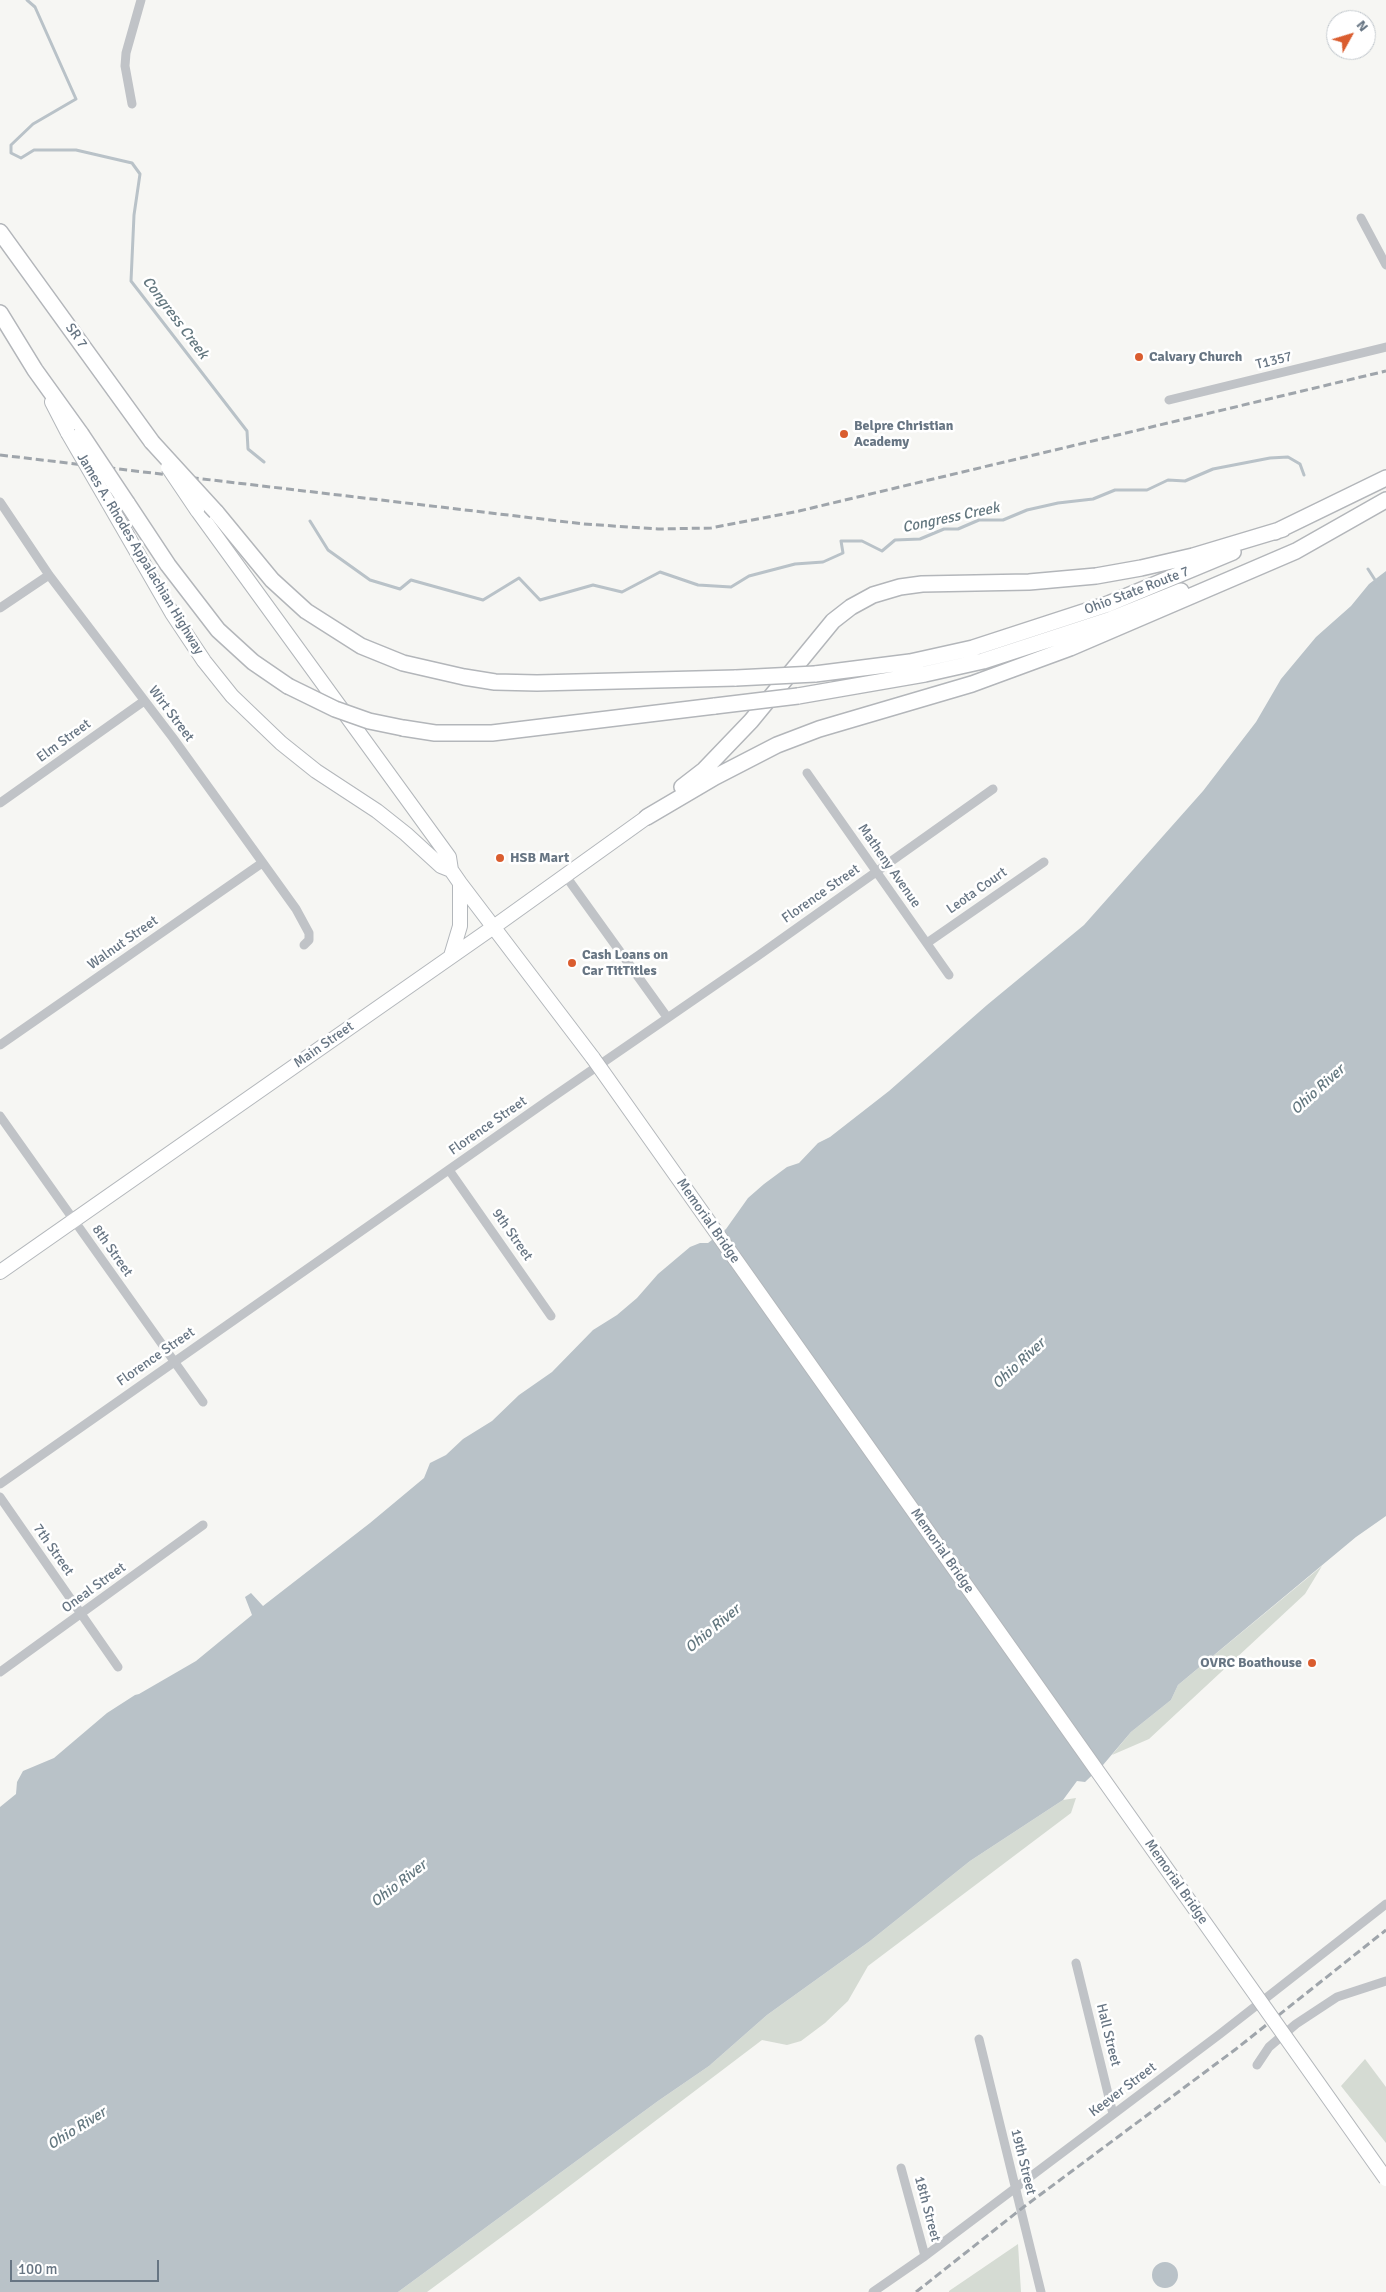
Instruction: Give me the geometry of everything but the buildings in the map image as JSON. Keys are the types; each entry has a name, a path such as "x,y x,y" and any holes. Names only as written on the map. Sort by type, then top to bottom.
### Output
{"highway":[{"name":"SR 7","path":"0,232 152,442"},
{"path":"0,314 74,434 127,503 168,565 218,630 253,662 288,686 335,710 369,721 435,733 492,733 798,696 925,674 1024,649 1108,620 1229,571 1386,499"},
{"name":"Ohio State Route 7","path":"152,442 216,512 272,580 306,611 361,646 403,663 495,682 537,683 815,674 875,667 944,655 1048,625 1178,576 1283,529 1386,478"},
{"path":"646,816 777,745 819,729 972,684 1079,644 1296,552 1386,499"},
{"path":"646,816 704,770 731,742 751,721 832,621 851,607 873,595 900,587 936,582 1029,582 1096,576 1193,556 1283,529"}],"main road":[{"name":"James A. Rhodes Appalachian Highway","path":"74,434 108,502 172,613 204,661 232,696 281,743 316,771 377,810 441,866 451,870"},
{"name":"James A. Rhodes Appalachian Highway","path":"152,442 197,510 449,858 451,870 495,926"},
{"name":"Main Street","path":"0,1272 495,926 646,816"},
{"path":"451,956 460,926 460,882"},
{"name":"Memorial Bridge","path":"495,926 593,1058 1386,2179"}],"street":[{"path":"132,104 124,66 142,0"},
{"path":"1361,218 1386,264"},
{"name":"T1357","path":"1169,400 1386,347"},
{"name":"Wirt Street","path":"0,502 49,575 178,746 307,926 310,937 304,945"},
{"path":"0,608 49,575"},
{"name":"Elm Street","path":"0,803 144,701"},
{"name":"Matheny Avenue","path":"808,773 949,975"},
{"name":"Florence Street","path":"0,1484 993,789"},
{"name":"Leota Court","path":"927,943 1044,862"},
{"name":"Walnut Street","path":"0,1045 262,863"},
{"path":"565,875 667,1017"},
{"name":"8th Street","path":"0,1116 203,1402"},
{"name":"9th Street","path":"450,1170 551,1316"},
{"name":"7th Street","path":"0,1498 118,1667"},
{"name":"Oneal Street","path":"0,1672 203,1525"},
{"name":"Keever Street","path":"873,2292 925,2256 1220,2034 1386,1904"},
{"name":"Hall Street","path":"1076,1963 1114,2114"},
{"path":"1257,2065 1269,2047 1296,2024 1337,1998 1386,1981"},
{"name":"19th Street","path":"979,2039 1041,2292"},
{"name":"18th Street","path":"901,2168 925,2256"}],"shaded area":[{"path":"1322,1566 1305,1594 1149,1739 1112,1755 1131,1732 1171,1700 1178,1685"},
{"path":"1076,1798 1071,1813 868,1966 848,2001 825,2023 801,2041 787,2045 762,2040 427,2292 398,2292 658,2101 709,2066 767,2015 870,1941 970,1861 1063,1800"},
{"path":"1365,2059 1386,2087 1386,2143 1341,2086"},
{"path":"1018,2244 1021,2292 949,2292 949,2291"}],"water":[{"name":"Ohio River","path":"1386,571 1386,1516 1356,1537 1178,1685 1171,1700 1131,1732 1103,1765 1085,1782 1077,1781 1063,1800 970,1861 870,1941 767,2015 709,2066 658,2101 398,2292 0,2292 0,1807 16,1794 17,1782 23,1771 54,1758 107,1713 196,1661 252,1615 245,1597 251,1593 263,1606 370,1523 424,1478 430,1463 446,1455 463,1439 492,1421 519,1395 552,1372 593,1330 617,1315 637,1298 658,1274 690,1247 700,1243 708,1243 726,1229 748,1198 764,1184 787,1167 799,1163 818,1143 830,1137 889,1091 987,1005 1084,925 1203,791 1256,722 1281,679 1316,637 1351,606 1369,584"},
{"path":"1165,2262 1174,2266 1178,2275 1174,2284 1165,2288 1156,2284 1152,2275 1156,2266"}],"waterway":[{"name":"Congress Creek","path":"27,0 35,7 76,99 33,124 11,145 11,153 21,158 34,150 76,150 132,163 140,174 134,215 131,281 247,431 248,449 264,462"},
{"name":"Congress Creek","path":"310,521 328,550 370,580 400,589 411,580 483,600 519,578 540,600 593,585 622,592 660,572 698,585 731,587 749,576 795,564 823,562 843,553 841,541 862,541 882,551 895,540 920,539 944,529 958,529 979,520 1003,520 1027,510 1058,503 1093,499 1115,490 1147,490 1168,480 1185,481 1213,469 1270,458 1288,457 1300,464 1304,475"},
{"name":"Congress Creek","path":"1368,569 1377,583"}],"railway":[{"path":"0,455 584,524 658,529 711,528 799,511 1386,371"},
{"path":"916,2292 1021,2209 1236,2049 1386,1930"}],"place":[{"name":"Calvary Church","path":"1139,357"},
{"name":"Belpre Christian Academy","path":"844,434"},
{"name":"HSB Mart","path":"500,858"},
{"name":"Cash Loans on Car TitTitles","path":"572,963"},
{"name":"OVRC Boathouse","path":"1312,1663"}]}
